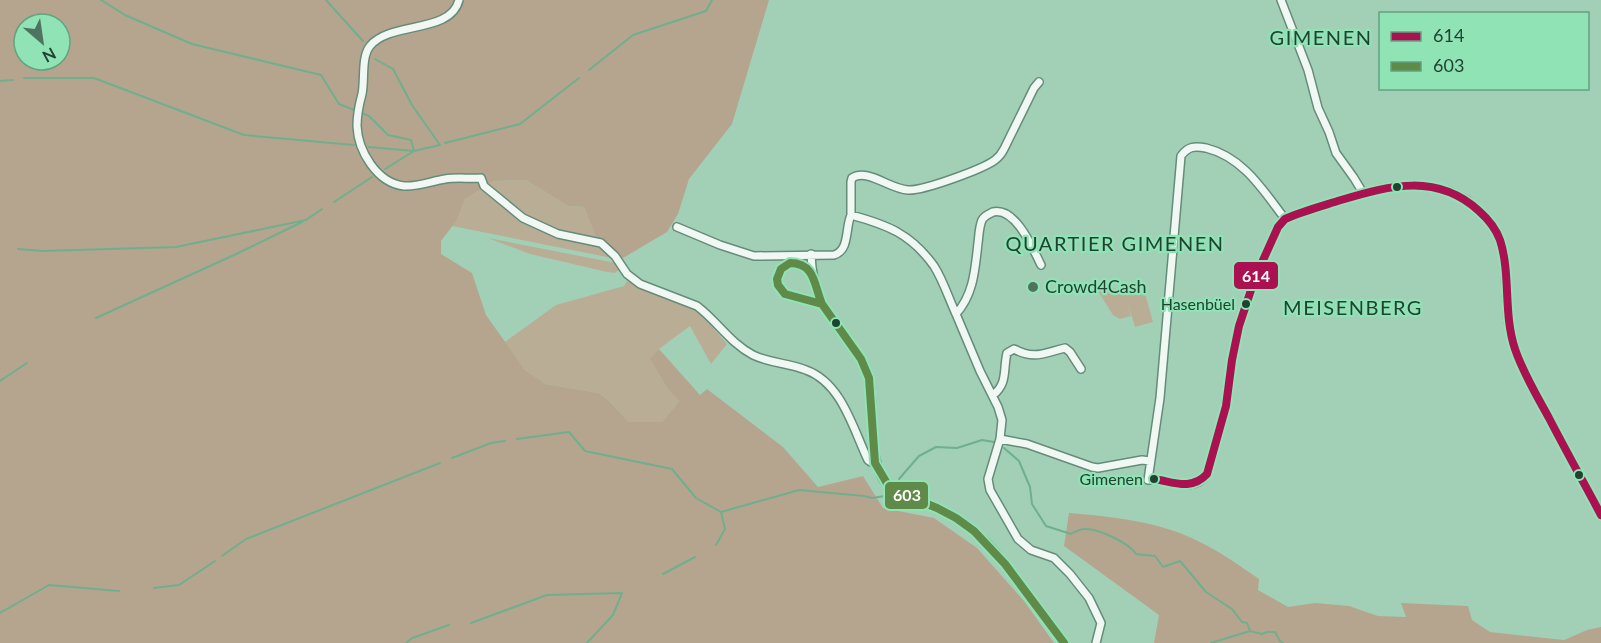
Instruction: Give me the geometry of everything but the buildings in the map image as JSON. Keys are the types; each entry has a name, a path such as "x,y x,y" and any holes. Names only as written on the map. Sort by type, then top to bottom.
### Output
{"street":[{"path":"459,0 458,7 442,20 379,38 370,46 365,55 362,91 357,111 357,129 362,146 373,167 382,177 405,186 448,179 482,178 484,186 523,218 558,234 601,243 615,256 632,279 697,306 730,339 754,356 807,370 819,376 830,386 842,404 868,460 876,463"},
{"path":"1281,0 1336,153 1363,194"},
{"path":"677,227 754,256 840,253 845,246 851,215 852,178 858,174 868,175 889,186 917,190 961,175 998,158 1039,82"},
{"path":"1285,219 1252,176 1238,163 1223,154 1194,146 1181,156 1160,398 1148,480 1158,479 1192,485 1201,481 1207,474 1226,406 1236,341 1246,304 1274,234 1285,219 1391,187 1423,186 1449,191 1467,200 1487,218 1498,237 1504,254 1508,320 1515,349 1528,380 1601,515"},
{"path":"956,314 964,305 970,290 975,272 980,227 983,218 990,213 1004,213 1014,220 1024,232 1041,265"},
{"path":"851,215 900,233 918,248 935,268 980,371 993,395 1002,420 1000,439 988,479 990,490 1018,539 1031,550 1054,558 1089,598 1101,622 1096,643"},
{"path":"811,254 812,272 822,304 861,359 869,378 876,463 888,485 900,493 956,518 974,531 1005,564 1064,643"},
{"path":"993,395 1000,390 1004,379 1007,353 1014,350 1035,356 1065,348 1082,369"},
{"path":"1000,439 1027,444 1098,468 1142,460 1150,461"}],"shaded area":[{"path":"0,0 769,0 732,124 689,179 678,214 667,232 623,258 596,237 584,207 568,206 526,180 493,181 465,199 457,220 441,241 441,254 472,273 486,315 525,370 546,384 599,393 629,422 662,422 680,401 669,391 650,359 659,349 700,395 707,389 783,447 818,487 863,476 883,508 934,518 977,548 1024,601 1054,643 0,643"},
{"path":"526,180 568,206 584,207 596,237 567,234 552,229 522,212 486,185 492,181"},
{"path":"482,187 511,211 564,237 599,247 612,258 452,226 457,220 465,199"},
{"path":"488,238 616,263 620,269 615,273 607,272 530,254"},
{"path":"627,281 694,309 727,344 711,364 690,326 659,349 651,360 669,391 681,401 662,422 629,422 599,393 546,384 525,370 505,342 556,305 624,286"},
{"path":"1098,284 1124,291 1126,295 1144,290 1153,322 1135,327 1128,304 1131,316 1120,319 1113,315 1096,288"},
{"path":"1069,513 1136,521 1184,535 1215,550 1259,579 1258,590 1288,607 1315,603 1349,606 1378,616 1406,617 1401,603 1468,606 1472,620 1490,632 1564,640 1587,630 1601,627 1601,643 1154,643 1159,615 1064,546"}],"waterway":[{"path":"101,0 125,15 192,44 321,75 339,104 369,116 388,135 411,140 414,151 369,147"},
{"path":"326,0 363,41"},
{"path":"589,70 633,35 706,11 712,0"},
{"path":"375,59 393,69 412,105 440,145 414,151 385,169"},
{"path":"24,78 94,78 244,135 354,145"},
{"path":"445,143 520,124 579,78"},
{"path":"0,81 13,80"},
{"path":"334,202 372,177"},
{"path":"18,249 42,251 176,247 306,220 322,209"},
{"path":"96,318 302,222"},
{"path":"0,381 27,363"},
{"path":"517,439 569,432 585,451 672,469 696,498 721,512"},
{"path":"899,479 919,456 936,447 957,448 982,440 994,442"},
{"path":"452,458 491,443 505,441"},
{"path":"1004,448 1019,461 1030,487 1032,504 1046,526 1071,534 1084,529 1105,534 1127,545 1136,554 1155,556 1163,567 1180,561 1206,592 1232,609 1242,622 1247,623 1250,631"},
{"path":"222,556 246,539 440,463"},
{"path":"716,545 725,529 721,512 799,490 872,498 885,496"},
{"path":"663,574 695,557"},
{"path":"154,588 179,585 215,561"},
{"path":"0,613 49,585 119,591"},
{"path":"471,623 547,595 622,593 613,615 587,643"},
{"path":"406,643 412,638 449,625"},
{"path":"1211,643 1250,631 1262,634 1275,632 1283,643"}],"transit line":[{"name":"614","path":"1154,479 1188,484 1207,474 1226,406 1239,326 1255,278 1278,227 1285,219 1378,190 1413,186 1430,187 1447,191 1463,199 1482,214 1496,232 1503,253 1509,322 1518,358 1601,515"},
{"name":"603","path":"790,263 798,264 809,271 822,304 785,294 778,285 777,279 781,269 790,263"},
{"name":"603","path":"822,304 861,359 869,378 875,463 888,485 900,493 956,518 974,531 1005,564 1064,643"}],"place":[{"name":"Crowd4Cash","path":"1033,287"},
{"name":"Hasenbüel","path":"1246,304"},
{"name":"Gimenen","path":"1154,479"}],"district":[{"name":"GIMENEN","path":"1321,38"},
{"name":"QUARTIER GIMENEN","path":"1115,244"},
{"name":"MEISENBERG","path":"1353,308"}]}
